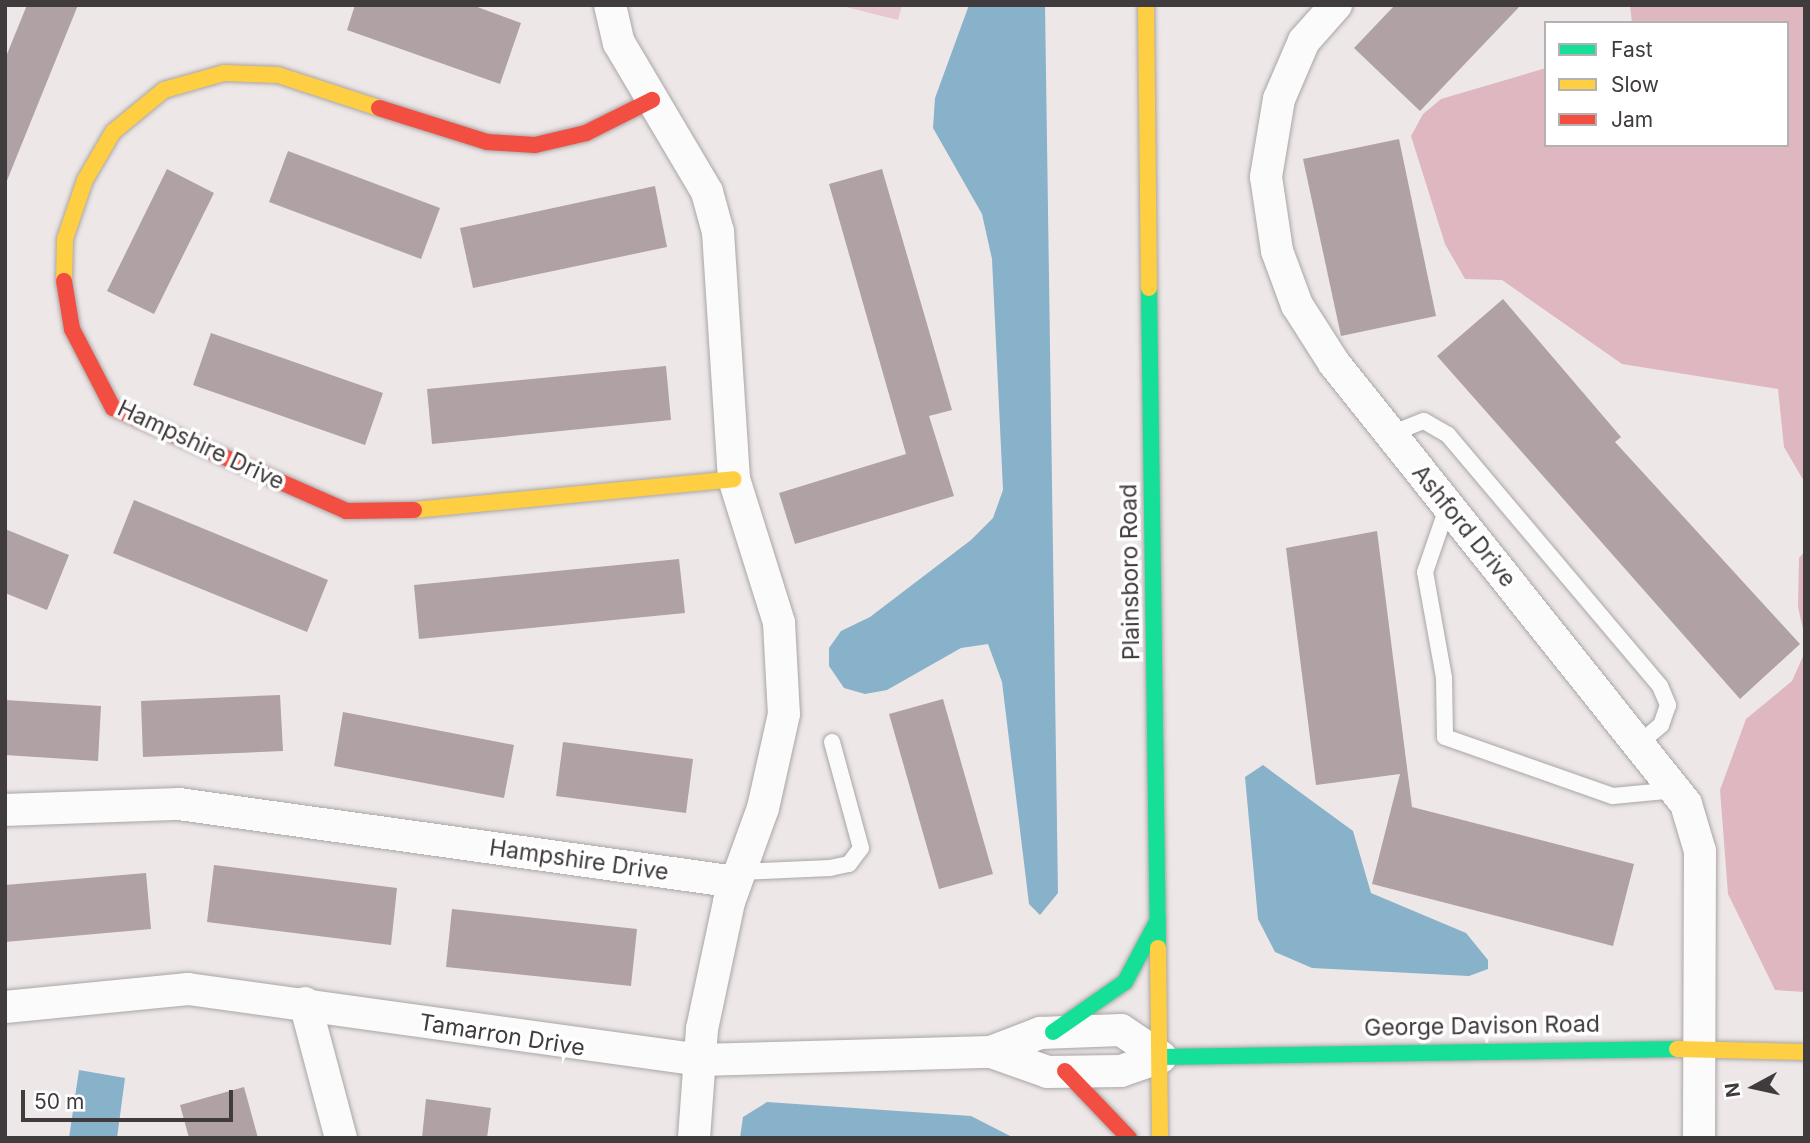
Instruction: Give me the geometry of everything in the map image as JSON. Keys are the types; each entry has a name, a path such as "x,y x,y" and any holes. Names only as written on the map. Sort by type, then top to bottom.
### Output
{"street":[{"path":"610,5 619,43 707,192 718,232 734,479 779,624 784,714 763,808 738,877 700,1060 694,1138"},
{"name":"Plainsboro Road","path":"1146,5 1160,1138"},
{"name":"Ashford Drive","path":"1336,5 1304,41 1279,99 1266,177 1277,251 1297,306 1391,434 1676,790 1700,851 1699,1138"},
{"name":"Hampshire Drive","path":"652,100 586,133 535,145 487,142 278,75 224,73 164,90 113,132 85,180 65,239 64,294 72,329 113,408 346,511 373,514 734,479"},
{"name":"Hampshire Drive","path":"5,810 179,804 738,877"},
{"path":"1053,1032 1125,982 1159,918"},
{"name":"Tamarron Drive","path":"5,1007 188,989 304,1003 593,1050 700,1060 991,1052 1053,1032 1121,1030 1161,1057"},
{"path":"304,1003 341,1138"},
{"name":"George Davison Road","path":"1161,1057 1701,1047 1805,1052"},
{"name":"Tamarron Drive","path":"991,1052 1065,1072 1121,1071 1161,1057"},
{"path":"1065,1072 1129,1138"}],"lane":[{"path":"1391,434 1424,421 1448,435 1660,686 1668,705 1661,725 1638,744"},
{"path":"1448,505 1425,572 1444,678 1445,737 1613,796 1676,790"},
{"path":"738,877 849,864 862,848 832,742"}],"shaded area":[{"path":"838,5 902,5 898,20"},
{"path":"1630,5 1805,5 1805,483 1784,447 1778,389 1622,364 1502,280 1465,279 1445,244 1411,136 1423,114 1441,99 1544,69 1544,147 1789,147 1789,21 1632,21"},
{"path":"1805,551 1805,638 1798,607 1799,558"},
{"path":"1805,652 1805,992 1775,990 1728,894 1720,790 1746,719 1792,681"}],"water":[{"path":"969,5 1045,5 1058,893 1040,915 1029,904 1002,682 988,644 961,648 887,690 865,694 844,688 829,666 829,648 841,631 870,617 971,540 993,518 1003,490 992,259 982,214 933,128 935,98"},
{"path":"1263,765 1353,831 1371,893 1466,933 1488,960 1488,969 1469,976 1312,968 1275,952 1258,919 1245,777"},
{"path":"79,1070 125,1078 117,1138 69,1138"},
{"path":"767,1102 971,1116 1014,1138 740,1138 743,1117"}],"building":[{"path":"27,5 78,5 6,183 5,59"},
{"path":"355,5 472,5 521,23 500,84 347,30"},
{"path":"1395,5 1521,5 1420,111 1354,48"},
{"path":"1399,139 1436,316 1341,336 1303,159"},
{"path":"288,151 440,208 421,259 269,202"},
{"path":"167,169 214,193 154,314 107,291"},
{"path":"882,169 952,410 929,416 954,496 795,544 779,493 906,454 829,184"},
{"path":"655,186 667,247 473,288 460,228"},
{"path":"1503,299 1621,437 1615,442 1800,644 1740,699 1437,356"},
{"path":"211,333 383,393 365,445 193,385"},
{"path":"666,366 671,420 432,444 427,389"},
{"path":"134,500 328,580 307,632 113,553"},
{"path":"5,529 69,555 47,610 5,593"},
{"path":"1377,531 1412,807 1634,864 1613,946 1372,884 1400,774 1316,785 1286,548"},
{"path":"679,559 685,613 419,639 414,585"},
{"path":"280,695 283,751 143,757 141,701"},
{"path":"943,699 993,874 939,889 889,714"},
{"path":"5,700 101,706 98,761 5,755"},
{"path":"343,712 514,745 504,798 334,766"},
{"path":"563,742 693,759 686,813 556,796"},
{"path":"214,865 397,888 391,945 207,922"},
{"path":"146,873 151,929 5,942 5,885"},
{"path":"452,909 637,929 631,986 446,967"},
{"path":"244,1087 258,1138 189,1138 180,1105"},
{"path":"426,1099 491,1108 487,1138 422,1138"}],"traffic: fast":[{"path":"1149,288 1158,948"},
{"path":"1053,1032 1125,982 1158,920"},
{"path":"1161,1057 1677,1049"}],"traffic: slow":[{"path":"1146,5 1149,288"},
{"path":"64,281 65,239 85,180 113,132 164,90 224,73 278,75 379,108"},
{"path":"414,510 734,479"},
{"path":"1158,948 1160,1138"},
{"path":"1677,1049 1805,1052"}],"traffic: jam":[{"path":"379,108 487,142 535,145 586,133 652,100"},
{"path":"64,281 72,329 113,408 346,511 414,510"},
{"path":"1065,1071 1129,1138"}]}
